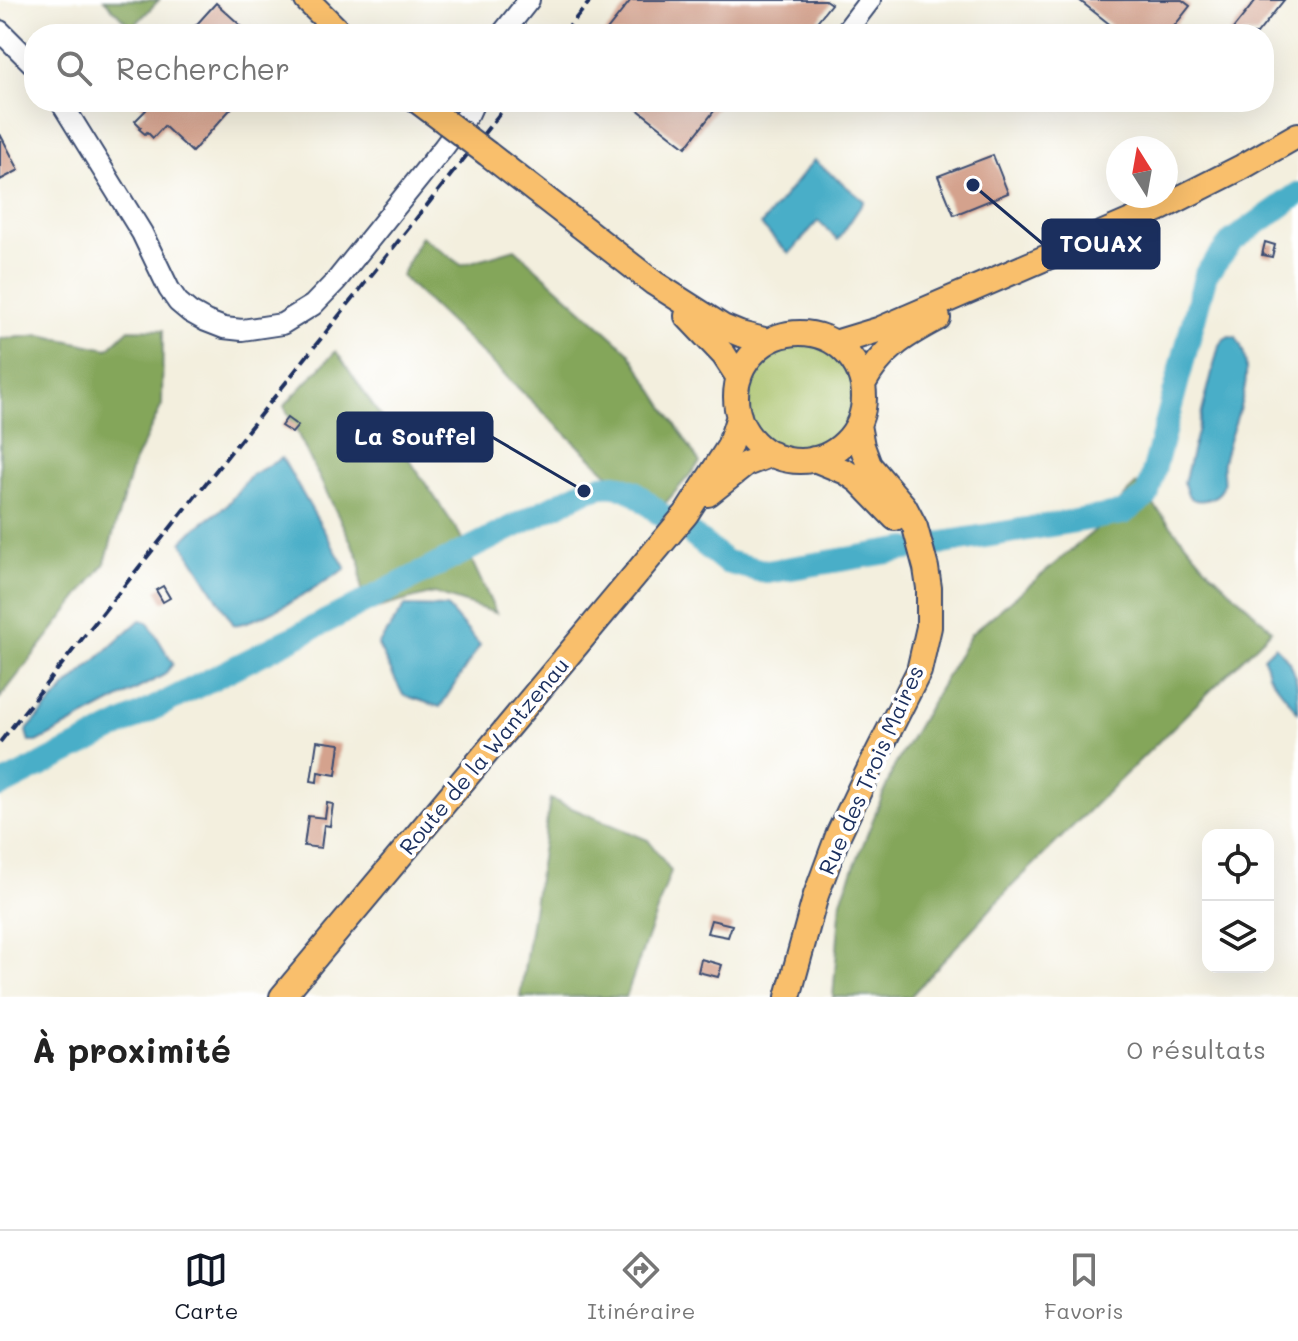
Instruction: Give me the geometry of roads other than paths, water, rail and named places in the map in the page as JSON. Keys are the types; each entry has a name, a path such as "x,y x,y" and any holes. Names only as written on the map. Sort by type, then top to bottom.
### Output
{"main road":[{"path":"307,0 331,24"},
{"path":"432,112 654,283 723,327 768,341"},
{"path":"835,343 878,330 1175,202 1288,140 1298,128"},
{"path":"863,384 880,357 901,340 1071,248"},
{"path":"654,283 715,344 739,378"},
{"path":"809,333 835,343 853,360 863,384 864,405 858,425 850,437 827,455 799,461 785,459 757,445 739,416 736,397 745,363 768,341 781,336 809,333"},
{"name":"Route de la Wantzenau","path":"680,522 729,447 739,416"},
{"name":"Rue des Trois Maires","path":"788,997 816,895 839,833 919,671 929,627 926,568 910,515 869,465 858,425"},
{"name":"Route de la Wantzenau","path":"282,997 680,522 731,474 746,464 772,454"},
{"path":"814,459 859,481 918,541"}],"street":[{"path":"510,24 529,0"},
{"path":"852,24 870,0"},
{"path":"0,31 24,55"},
{"path":"67,112 142,233 178,302 190,312 224,328 242,330 282,324 313,305 336,281 469,112"}],"water":[{"path":"814,160 864,201 838,240 818,221 789,254 761,225"},
{"path":"1229,336 1236,337 1243,351 1245,383 1223,462 1222,489 1217,495 1199,501 1188,495 1184,483 1219,345"},
{"path":"282,458 346,569 277,609 234,625 182,542 226,506 250,476"},
{"path":"405,606 447,607 480,645 440,707 403,695 378,645"},
{"path":"140,620 148,622 173,664 164,675 37,742 29,742 26,731 67,686"},
{"path":"1275,646 1283,653 1295,675 1298,712 1268,674 1264,657"}],"waterway":[{"path":"931,545 1123,513 1147,496 1206,274 1232,241 1298,194"},
{"path":"0,786 584,491 602,486 616,485 634,492 726,562 767,572 907,549"}],"railway":[{"path":"571,24 591,0"},
{"path":"0,742 501,112"}],"place":[{"name":"TOUAX","path":"973,185"},
{"name":"La Souffel","path":"584,491"}]}
